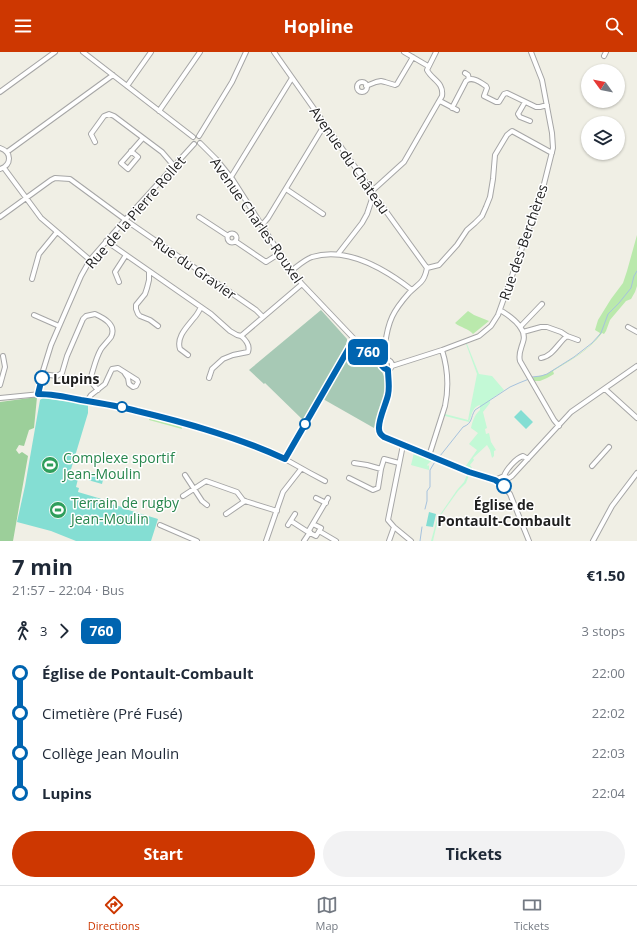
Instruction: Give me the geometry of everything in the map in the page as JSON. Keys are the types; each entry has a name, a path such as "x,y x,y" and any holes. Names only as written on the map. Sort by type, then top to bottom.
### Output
{"street":[{"path":"0,92 55,52"},
{"path":"83,52 193,137 192,140 196,145 200,143 201,139 199,136 232,82 246,52"},
{"path":"127,86 150,52"},
{"path":"159,111 200,52"},
{"name":"Avenue du Château","path":"274,52 373,194 427,268"},
{"path":"404,52 428,66"},
{"path":"338,254 362,223 367,214 373,194 404,162 440,101 443,91 442,87 427,70 436,52"},
{"name":"Rue des Berchères","path":"392,366 473,339 483,334 497,318 542,192 553,144 542,80 531,52"},
{"path":"366,86 376,82 397,84 412,57"},
{"path":"464,73 468,75 469,79"},
{"path":"7,152 113,75"},
{"path":"231,177 292,78"},
{"path":"452,108 466,81 472,78 486,86 487,88 484,96 496,102 499,102 504,94 507,93 536,107 547,105"},
{"path":"440,101 457,110"},
{"path":"525,102 518,114 520,117 530,121"},
{"path":"95,142 91,134 104,116 109,114 114,116 162,152 174,166"},
{"path":"262,225 268,218 325,124"},
{"path":"388,370 382,366 385,361 384,353 388,324 398,307 412,290 422,282 427,268 438,265 457,245 466,230 482,216 490,197 495,155 508,133 512,131 550,152"},
{"path":"193,137 196,135 199,136"},
{"path":"131,151 143,138"},
{"name":"Avenue Charles Rouxel","path":"200,143 231,177 291,271 302,284 355,341 385,361"},
{"name":"Rue de la Pierre Rollet","path":"38,394 42,374 51,345 81,276 90,260 194,144"},
{"path":"0,148 7,152 9,159 2,168 40,218 90,260"},
{"name":"Rue du Gravier","path":"0,217 53,178 68,178 125,220 256,310 263,317"},
{"path":"286,189 323,214"},
{"path":"199,217 228,236 228,241 231,243 235,241 266,262 280,253"},
{"path":"32,279 39,254 57,232"},
{"path":"106,241 214,316 230,331 241,336 248,343 248,352 223,359 212,369 209,378"},
{"path":"291,271 311,258 338,254 352,257 373,266 396,278 412,290"},
{"path":"119,282 115,272 126,255"},
{"path":"149,271 149,280 145,294 136,305 136,309 138,314 158,326"},
{"path":"241,336 302,284"},
{"path":"520,327 542,304"},
{"path":"188,355 180,350 179,343 186,329 201,307"},
{"path":"500,310 520,327 523,332 524,339 519,359 526,374 559,426"},
{"path":"42,374 57,376 62,373 67,356 83,319 86,316 95,314 110,323 112,327 110,338 96,360 91,378 92,383 98,390"},
{"path":"34,316 59,326"},
{"path":"523,332 541,327 547,327 578,340"},
{"path":"628,327 637,332"},
{"path":"541,358 549,355 567,336"},
{"path":"285,459 349,348 355,341"},
{"path":"428,456 442,417 446,399 448,379 442,350"},
{"path":"0,386 5,367 3,356"},
{"path":"385,361 391,362 391,369 388,370"},
{"path":"495,480 504,476 509,478 518,471 573,411 637,366"},
{"path":"87,401 89,397 105,384 112,369 118,368 124,372"},
{"path":"388,370 389,394 379,424 380,433 384,437 428,456 474,474 495,480 504,486 510,494 529,541"},
{"path":"605,389 637,418"},
{"path":"0,398 38,394 131,409 191,425 243,442 285,459 325,481"},
{"path":"403,445 388,521 411,541"},
{"path":"592,466 609,447"},
{"path":"504,476 506,470 520,457 523,456 528,459"},
{"path":"349,478 373,490 376,490 378,488 384,459 399,463"},
{"path":"354,463 381,468"},
{"path":"266,541 283,492 301,469"},
{"path":"593,541 612,506 637,473"},
{"path":"185,475 202,501 207,505"},
{"path":"183,496 206,481 237,492 245,501 276,511"},
{"path":"316,498 326,503"},
{"path":"304,541 328,498"},
{"path":"226,514 245,501"},
{"path":"295,514 290,523 316,536 321,528 313,524"},
{"path":"160,525 197,541"},
{"path":"389,541 394,527"},
{"path":"319,531 336,541"}],"green space":[{"path":"637,235 637,286 635,292 631,299 626,301 610,320 604,334 602,333 585,350 600,333 595,330 598,320 623,283"},
{"path":"321,310 347,339 347,343 304,421 265,383 264,384 249,370"},
{"path":"468,311 489,321 473,334 469,330 455,323"},
{"path":"466,344 479,374 492,376 504,390 490,400 490,403 483,412 487,428 485,429 486,434 489,433 491,442 496,450 494,451 494,456 492,458 487,445 473,458 474,460 470,465 472,468 471,470 465,467 477,450 469,444 478,433 471,428 474,418 480,410 480,405 474,409 469,422 445,416 445,414 468,420 477,374"},
{"path":"351,350 364,353 377,364 383,373 386,389 374,428 323,399"},
{"path":"582,352 553,371 554,374 547,378 540,381 533,381 531,378 547,374"},
{"path":"37,397 34,428 29,430 24,446 19,445 16,450 19,454 22,452 28,456 13,541 0,541 0,402"},
{"path":"149,420 162,420 181,425 182,429"},
{"path":"414,453 432,460 427,465 429,465 429,470 411,465"},
{"path":"467,475 469,475 466,483 458,491 438,519 433,541 431,541 437,519 464,482"}],"shaded area":[{"name":"Complexe sportif Jean-Moulin","path":"43,398 88,404 88,413 69,476 78,479 76,487 79,488 78,492 158,519 151,541 76,541 51,531 17,522 40,400"},
{"path":"521,410 533,422 526,429 514,417"},
{"path":"91,472 104,476 102,484 88,480"},
{"path":"429,512 436,514 433,527 426,526"}],"waterway":[{"path":"532,377 547,374 574,357 592,343 601,333 608,314 631,288 637,271"},
{"path":"437,457 440,456 463,427 470,422 475,410 510,387 529,379"},
{"path":"425,509 427,491 430,487 430,470 436,460"},
{"path":"420,541 422,527"}],"bus line":[{"name":"760","path":"42,378 38,394 96,402 185,423 266,450 285,459 349,348 355,341 383,363 382,366 388,370 389,394 379,424 380,433 384,437 469,472 495,480 504,486"}],"place":[{"name":"Lupins","path":"42,378"},
{"name":"Complexe sportif Jean-Moulin","path":"50,465"},
{"name":"Église de Pontault-Combault","path":"504,486"},
{"name":"Terrain de rugby Jean-Moulin","path":"58,510"}]}
